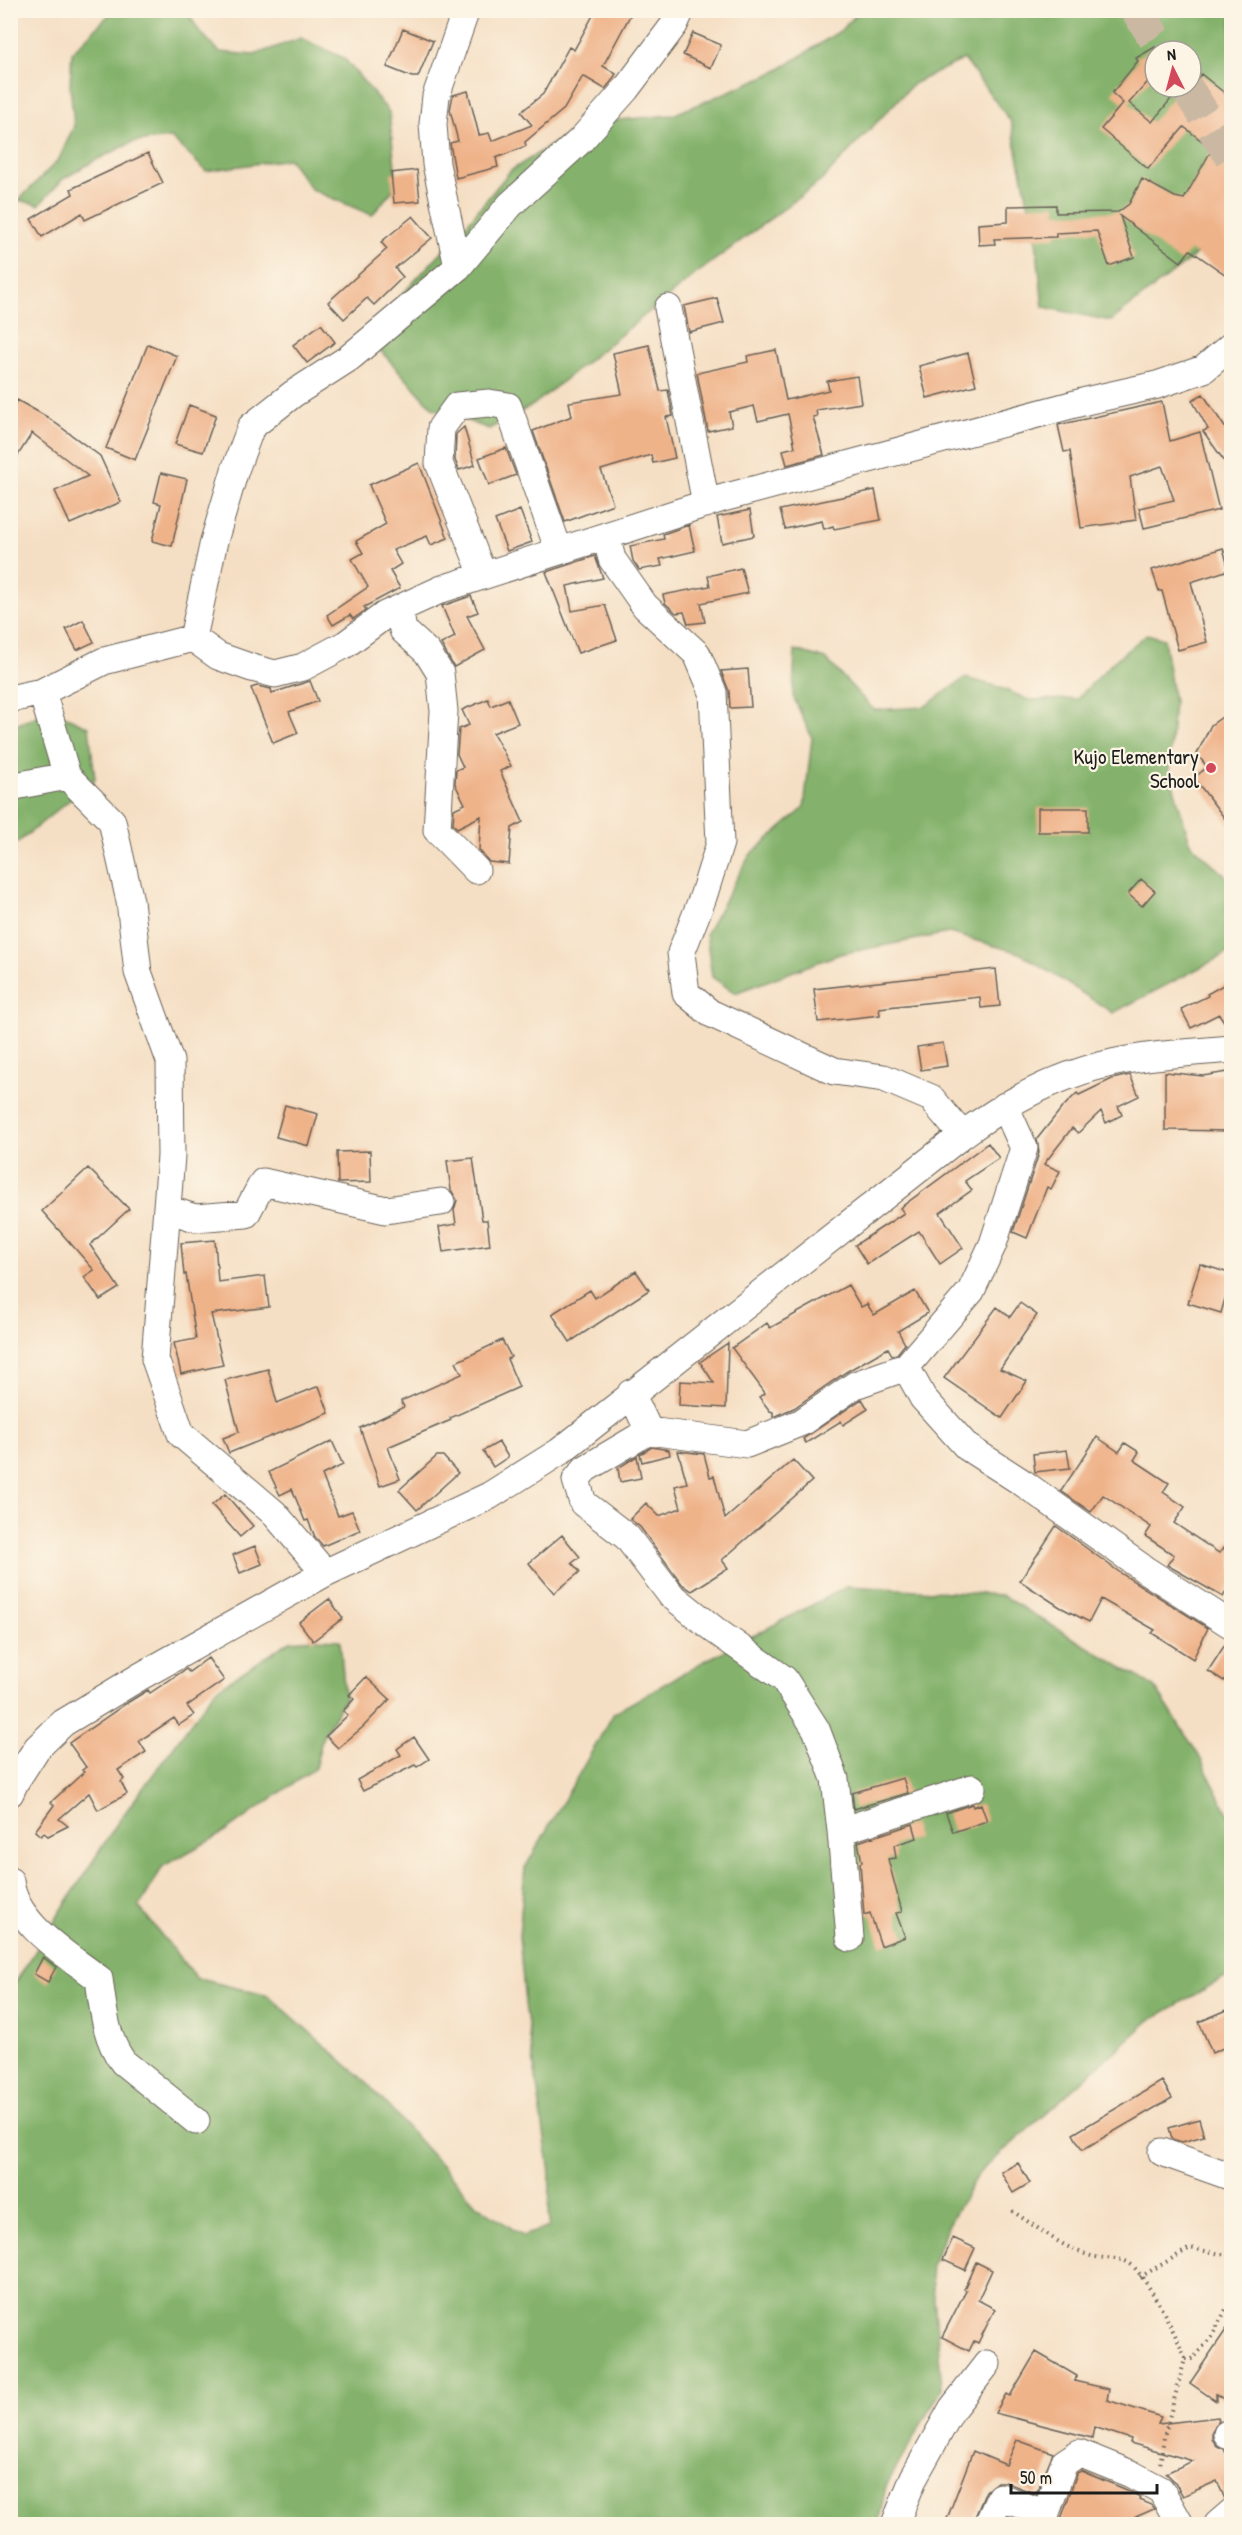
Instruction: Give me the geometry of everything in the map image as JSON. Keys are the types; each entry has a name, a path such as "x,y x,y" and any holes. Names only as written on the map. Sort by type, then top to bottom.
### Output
{"street":[{"path":"458,267 436,164 433,124 436,96 466,10"},
{"path":"193,638 214,541 251,427 293,394 349,358 458,267 510,205 581,140 626,90 674,25 681,10"},
{"path":"668,308 706,504"},
{"path":"193,638 218,656 275,674 303,667 346,644 385,615 442,589 706,504 1078,403 1157,385 1204,369 1232,345"},
{"path":"483,575 439,464 441,428 457,406 489,403 508,406 559,551"},
{"path":"606,536 612,559 645,606 697,654 712,692 720,843 703,897 681,953 686,993 710,1013 834,1071 884,1078 932,1098 962,1135"},
{"path":"399,609 403,630 427,652 440,674 444,711 437,830 476,870"},
{"path":"10,699 42,692 104,661 193,638"},
{"path":"42,692 67,776 112,821 130,902 138,972 170,1061 171,1156 155,1359 181,1434 274,1513 325,1573"},
{"path":"10,787 67,776"},
{"path":"10,1793 37,1748 63,1723 141,1676 325,1573 489,1496 559,1452 962,1135 1005,1106 1045,1084 1087,1069 1127,1060 1232,1048"},
{"path":"850,1938 835,1779 816,1729 784,1679 716,1631 671,1595 627,1538 583,1503 576,1480 585,1469 649,1431 747,1444 802,1422 855,1385 906,1366 970,1291 993,1244 1024,1148 1005,1106"},
{"path":"167,1209 195,1218 246,1214 263,1182 386,1210 441,1202"},
{"path":"906,1366 923,1398 967,1447 1023,1483 1147,1571 1230,1624 1232,1621"},
{"path":"632,1393 649,1431"},
{"path":"841,1831 972,1788"},
{"path":"10,1881 12,1893 31,1924 99,1979 104,2018 115,2051 123,2062 196,2121"},
{"path":"1162,2152 1232,2177"},
{"path":"895,2524 914,2477 952,2409 987,2364"},
{"path":"988,2524 1000,2497 1044,2519 1064,2463 1079,2453 1131,2474 1161,2490 1180,2524"},
{"path":"1218,2524 1232,2512"}],"path":[{"path":"1012,2211 1062,2244 1090,2256 1124,2261 1131,2265 1154,2297 1185,2359 1164,2437 1160,2464 1161,2490"},
{"path":"1140,2277 1190,2248 1232,2254"},
{"path":"1185,2359 1193,2359 1212,2336 1232,2298"}],"green space":[{"path":"113,11 187,11 199,31 220,52 254,55 301,38 344,58 389,112 397,185 372,215 312,190 289,159 206,171 171,138 133,142 94,161 63,179 39,205 19,200 59,159 74,126 70,84 72,52"},
{"path":"860,11 1231,11 1231,227 1111,321 1043,307 1036,240 1011,122 964,59 913,84 821,181 696,274 533,405 489,429 433,408 365,334 462,230 510,171 586,123 673,115 777,71 840,31"},
{"path":"1147,634 1164,639 1174,702 1169,770 1190,843 1231,881 1232,943 1228,953 1113,1013 1020,953 949,933 840,954 735,993 712,977 706,933 750,855 804,808 812,738 793,696 795,650 826,659 874,710 924,707 965,678 996,686 1029,700 1077,699 1113,662"},
{"path":"51,710 89,727 95,779 11,848 11,727"},
{"path":"848,1586 1001,1595 1155,1687 1198,1754 1231,1819 1231,1974 1150,2020 977,2175 948,2226 931,2265 942,2388 886,2486 878,2524 11,2524 10,1991 116,1825 215,1690 290,1641 340,1640 345,1698 323,1736 315,1768 223,1833 163,1866 139,1907 196,1978 269,1996 367,2083 476,2204 523,2236 549,2227 550,2173 525,2004 519,1936 525,1868 614,1713 701,1663"}],"building":[{"path":"596,10 633,10 603,66 616,74 611,82 605,89 583,76 564,109 525,142 526,146 496,158 498,167 456,178 450,143 458,141 450,110 453,95 468,91 479,135 489,133 492,141 532,125 521,112 543,94 569,47 574,50"},
{"path":"403,29 433,41 418,77 412,77 387,67"},
{"path":"693,33 721,45 711,68 683,55"},
{"path":"1143,54 1143,87 1129,103 1152,122 1171,99 1203,99 1203,76 1232,99 1232,279 1190,250 1181,262 1120,216 1134,257 1109,266 1097,231 1056,233 1056,237 994,239 995,244 979,245 978,224 1008,222 1008,206 1056,205 1056,213 1118,212 1129,204 1142,179 1175,197 1184,199 1212,149 1184,127 1148,169 1101,129 1123,103 1112,93 1138,61 1136,58"},
{"path":"148,153 163,183 85,220 82,213 42,237 31,219 73,194 71,189"},
{"path":"417,170 420,201 394,203 391,173"},
{"path":"413,216 432,238 395,268 403,277 374,305 367,298 344,319 328,302 387,249 381,242"},
{"path":"717,298 724,323 689,332 684,306"},
{"path":"321,324 335,342 307,363 293,345"},
{"path":"148,344 177,356 135,460 106,448"},
{"path":"649,345 660,391 668,390 673,416 666,417 675,458 653,463 651,455 601,470 613,504 565,522 533,431 572,416 569,402 622,394 613,353"},
{"path":"776,350 786,400 829,390 827,381 857,376 861,403 816,410 817,416 813,417 824,455 787,465 783,450 795,447 788,414 758,421 754,406 729,412 732,426 708,431 697,373 748,362 747,356"},
{"path":"968,353 976,385 927,398 919,366"},
{"path":"1203,394 1232,438 1232,472 1203,431 1208,429 1192,400"},
{"path":"17,400 47,417 100,456 121,502 70,524 55,491 88,476 32,433 10,468 10,411"},
{"path":"1162,402 1170,441 1200,432 1219,510 1144,528 1139,508 1174,500 1162,466 1130,477 1136,520 1081,528 1070,451 1064,452 1058,425"},
{"path":"189,405 216,415 203,452 175,444"},
{"path":"464,427 475,465 459,470 455,460 456,434"},
{"path":"506,448 516,475 489,485 479,458"},
{"path":"419,463 448,538 431,545 427,536 393,550 401,564 390,571 400,588 364,607 366,610 353,619 350,615 333,625 327,615 368,587 352,559 363,553 356,541 386,524 369,485"},
{"path":"161,473 187,479 172,546 152,541 161,504 154,502"},
{"path":"875,490 881,520 834,529 833,526 824,529 822,521 785,529 780,510"},
{"path":"520,510 532,542 507,551 495,520"},
{"path":"750,510 754,536 722,543 717,517"},
{"path":"689,525 695,551 660,559 662,566 639,570 633,561 630,546 664,539 663,534"},
{"path":"1223,548 1229,570 1191,582 1207,642 1178,650 1162,591 1159,591 1152,570"},
{"path":"595,556 603,578 567,586 572,611 605,605 617,640 578,653 546,572"},
{"path":"741,568 748,593 701,603 705,622 688,624 684,612 676,613 665,603 663,595 710,586 708,576"},
{"path":"471,596 478,612 467,616 485,650 454,667 441,644 455,637 442,606"},
{"path":"83,620 94,642 77,650 66,629"},
{"path":"748,669 751,707 730,708 729,691 721,671"},
{"path":"310,681 318,701 289,712 298,733 273,743 251,688 257,686 271,689 272,693"},
{"path":"488,699 491,706 508,699 518,723 493,733 511,766 500,771 523,822 512,828 509,864 489,862 479,850 481,816 457,828 453,824 454,809 465,804 455,784 456,770 463,767 457,754 459,729 469,725 462,710"},
{"path":"1232,710 1232,828 1194,778 1207,767 1197,754 1211,725"},
{"path":"1038,808 1088,808 1088,832 1038,832"},
{"path":"1141,879 1155,891 1142,906 1128,894"},
{"path":"996,969 1000,1006 981,1008 980,997 879,1008 880,1015 818,1022 814,989"},
{"path":"1232,980 1232,1033 1219,1014 1191,1028 1181,1009 1208,996 1207,994"},
{"path":"943,1043 947,1066 921,1070 917,1047"},
{"path":"1165,1072 1203,1076 1227,1072 1232,1099 1232,1131 1165,1130"},
{"path":"1130,1075 1139,1096 1118,1106 1122,1115 1106,1123 1101,1111 1078,1133 1072,1128 1044,1164 1060,1171 1051,1189 1047,1187 1027,1238 1013,1232 1039,1153 1037,1139 1077,1093 1079,1095 1112,1079"},
{"path":"285,1105 318,1114 309,1146 276,1137"},
{"path":"988,1143 999,1158 965,1181 972,1190 940,1213 963,1248 940,1264 919,1231 867,1264 855,1245 904,1213 900,1208"},
{"path":"370,1151 371,1182 338,1183 337,1152"},
{"path":"473,1158 482,1220 487,1220 490,1245 443,1252 439,1227 456,1224 454,1210 457,1200 451,1190 447,1161"},
{"path":"88,1168 129,1209 90,1245 119,1288 100,1300 84,1277 94,1270 42,1211"},
{"path":"215,1240 218,1282 265,1276 269,1307 211,1314 223,1365 181,1374 174,1343 196,1339 186,1274 184,1275 181,1243"},
{"path":"1200,1264 1232,1274 1221,1313 1188,1303"},
{"path":"636,1271 649,1290 570,1342 552,1314 590,1290 595,1298"},
{"path":"848,1285 861,1307 867,1304 874,1315 915,1291 928,1313 898,1331 905,1344 897,1354 892,1355 888,1348 846,1372 794,1408 773,1417 773,1412 759,1397 765,1393 732,1348 767,1323 770,1328"},
{"path":"1020,1303 1037,1315 1000,1369 1027,1381 1002,1418 944,1378 997,1307 1010,1317"},
{"path":"502,1340 511,1357 507,1359 519,1387 388,1447 400,1479 380,1486 360,1428 404,1407 401,1401 462,1374 456,1362"},
{"path":"728,1343 726,1408 679,1405 680,1381 714,1383 700,1362"},
{"path":"268,1369 277,1403 319,1386 329,1413 229,1453 223,1438 239,1432 225,1380"},
{"path":"862,1399 868,1409 843,1425 841,1421 806,1443 803,1439"},
{"path":"1097,1437 1119,1452 1125,1443 1139,1452 1134,1460 1169,1483 1163,1492 1185,1507 1174,1523 1219,1553 1232,1540 1232,1581 1223,1597 1167,1565 1174,1555 1145,1536 1151,1527 1103,1495 1091,1512 1061,1491"},
{"path":"332,1441 343,1465 322,1475 338,1516 352,1511 360,1530 323,1546 315,1537 308,1520 305,1521 292,1489 280,1495 269,1472"},
{"path":"499,1442 508,1457 493,1467 483,1451"},
{"path":"652,1447 669,1450 670,1455 642,1462 640,1454"},
{"path":"1067,1450 1070,1468 1035,1472 1033,1454"},
{"path":"678,1451 704,1454 710,1477 714,1476 725,1519 793,1460 812,1481 722,1560 728,1568 692,1591 682,1584 640,1527 630,1519 646,1503 659,1516 681,1508 675,1486 687,1483"},
{"path":"437,1456 443,1456 458,1473 417,1510 399,1490"},
{"path":"637,1456 641,1478 620,1482 618,1468"},
{"path":"225,1494 253,1526 240,1537 212,1505"},
{"path":"1056,1526 1122,1574 1208,1628 1193,1659 1152,1633 1155,1630 1101,1599 1089,1622 1060,1607 1020,1581"},
{"path":"562,1535 580,1557 572,1563 580,1572 554,1593 529,1563"},
{"path":"255,1546 262,1564 240,1573 233,1555"},
{"path":"329,1599 343,1618 313,1641 299,1622"},
{"path":"1232,1639 1232,1670 1224,1681 1208,1671 1228,1640"},
{"path":"208,1658 224,1680 187,1706 194,1715 179,1725 174,1718 139,1741 146,1752 118,1770 124,1779 121,1782 127,1794 98,1810 89,1793 59,1819 68,1826 48,1836 44,1833 41,1836 35,1831 54,1805 51,1802 84,1772 82,1770 86,1767 69,1743 148,1690 150,1693 186,1669 189,1672"},
{"path":"366,1677 390,1699 363,1727 338,1748 326,1736 348,1715 343,1711 354,1699 349,1695"},
{"path":"414,1737 429,1759 417,1767 415,1765 363,1791 357,1780 401,1755 397,1749"},
{"path":"903,1778 908,1793 854,1809 852,1793"},
{"path":"972,1804 973,1807 981,1804 987,1821 953,1832 946,1813"},
{"path":"913,1824 917,1838 894,1845 896,1858 888,1859 902,1912 896,1913 905,1937 881,1946 870,1913 864,1915 860,1863 862,1862 858,1842"},
{"path":"43,1957 56,1967 48,1982 34,1974"},
{"path":"1232,2008 1232,2044 1212,2053 1199,2022"},
{"path":"1162,2081 1172,2098 1082,2150 1073,2134"},
{"path":"1199,2119 1204,2136 1182,2142 1172,2139 1169,2128"},
{"path":"1018,2163 1030,2183 1013,2193 1001,2172"},
{"path":"953,2238 975,2248 965,2270 943,2260"},
{"path":"976,2262 992,2270 978,2300 995,2309 978,2343 974,2341 969,2351 942,2337 966,2290 964,2289"},
{"path":"1232,2321 1232,2405 1216,2394 1216,2401 1190,2383"},
{"path":"1036,2352 1077,2376 1074,2381 1109,2389 1107,2400 1161,2417 1158,2424 1218,2417 1219,2421 1212,2431 1212,2439 1217,2446 1224,2449 1232,2466 1232,2497 1225,2499 1217,2481 1183,2496 1175,2482 1166,2473 1193,2461 1130,2443 1131,2439 1094,2427 1092,2438 995,2413 1006,2394 1010,2396"},
{"path":"1017,2440 1053,2453 1036,2494 1005,2482 997,2482 986,2491 972,2524 945,2524 973,2451 1006,2465"},
{"path":"1081,2471 1127,2490 1154,2509 1120,2524 1060,2522 1077,2473"}],"tunnel":[{"path":"1137,10 1155,39"},
{"path":"1194,99 1232,158"}],"place":[{"name":"Kujo Elementary School","path":"1211,768"}]}
